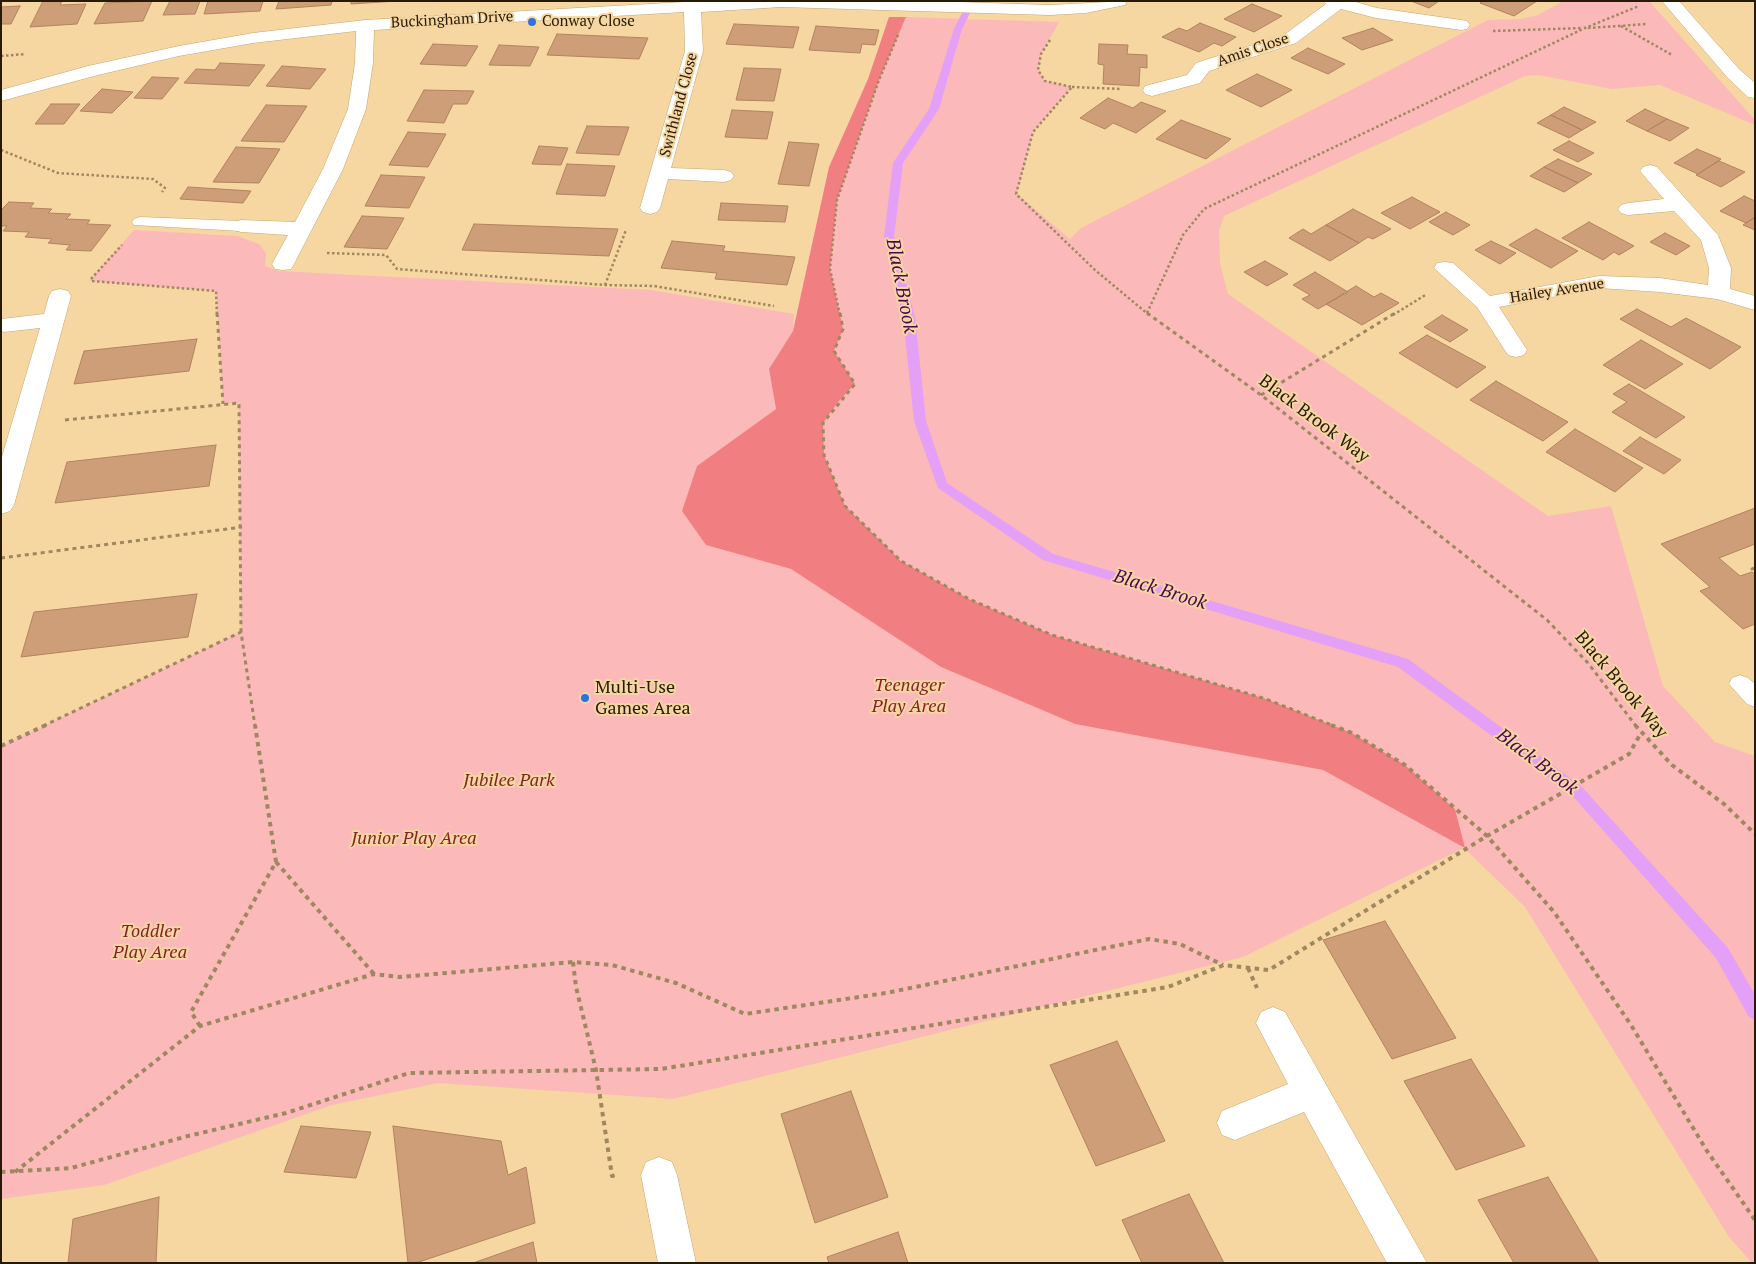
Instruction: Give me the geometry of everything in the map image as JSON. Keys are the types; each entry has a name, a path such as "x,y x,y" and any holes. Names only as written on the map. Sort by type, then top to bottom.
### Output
{"street":[{"name":"Buckingham Drive","path":"1,96 94,70 179,51 253,38 365,25 781,2 1058,9 1086,8 1119,1"},
{"path":"1670,1 1733,73 1755,93"},
{"path":"1335,2 1384,15 1461,25"},
{"name":"Amis Close","path":"1152,90 1195,87 1202,67 1290,39 1335,2"},
{"name":"Swithland Close","path":"650,208 694,51 692,7"},
{"path":"286,258 333,169 357,108 364,63 365,25"},
{"path":"1650,171 1711,239 1720,268 1719,293"},
{"name":"Swithland Close","path":"661,173 724,176"},
{"path":"1628,210 1679,204"},
{"path":"241,226 300,229"},
{"name":"Hailey Avenue","path":"1450,273 1485,303 1516,350"},
{"name":"Hailey Avenue","path":"1485,303 1599,282 1660,285 1719,293 1755,303"},
{"path":"1,505 60,296"},
{"path":"4,325 53,320"},
{"path":"1273,1023 1408,1263"},
{"path":"1235,1123 1312,1091"},
{"path":"659,1175 677,1263"}],"lane":[{"path":"140,222 241,226"}],"path":[{"path":"913,5 879,80 837,200 830,269 843,329 834,351 855,384 838,402 823,423 824,455 845,506 901,561 969,599 1052,635 1266,699 1352,733 1406,765 1487,836 1554,912 1631,1024 1707,1151 1755,1220"},
{"path":"1147,313 1183,235 1204,209 1585,28 1644,5"},
{"path":"1058,9 1041,54 1038,70 1045,81 1072,87 1152,90"},
{"path":"1461,25 1476,31 1585,28 1689,21"},
{"name":"Black Brook Way","path":"1072,87 1033,132 1016,194 1095,270 1147,313 1261,396 1468,556 1546,620 1588,662 1641,732 1672,765 1724,804 1755,834"},
{"path":"1,150 58,173 153,179 165,188 119,249 89,281 216,291 224,404"},
{"path":"605,286 631,215 650,208"},
{"path":"286,258 386,255 397,269 605,286 654,286 774,306"},
{"path":"1261,396 1450,273"},
{"path":"24,424 240,402 241,632 276,862 374,974"},
{"path":"1,558 242,526"},
{"path":"1,746 241,632"},
{"path":"14,1172 200,1026 374,974 400,977 573,962 612,965 676,983 744,1014 886,993 1149,939 1180,944 1224,965 1269,970 1487,836 1629,754 1641,732"},
{"path":"200,1026 191,1012 276,862"},
{"path":"573,962 576,987 596,1070 612,1176 659,1175"},
{"path":"1,1172 71,1168 188,1136 286,1113 408,1073 660,1069 1158,989 1168,987 1224,965"}],"green space":[{"name":"Jubilee Park","path":"1563,1 1649,1 1755,120 1755,125 1660,85 1612,89 1538,75 1525,76 1224,216 1219,231 1220,264 1228,294 1548,516 1611,506 1663,686 1715,742 1755,756 1755,1263 1752,1263 1729,1237 1525,907 1464,848 1243,957 673,1099 438,1083 332,1105 104,1185 1,1199 1,746 241,632 239,403 223,404 216,291 89,281 134,230 237,236 259,244 266,253 265,266 278,271 651,290 794,314 793,331 769,369 776,409 697,466 706,545 791,569 941,667 1075,724 1323,770 1464,847 1455,809 1405,765 1352,733 1266,699 1052,635 969,599 901,561 845,506 824,455 823,423 838,402 855,384 834,351 843,329 830,269 837,200 879,80 906,17 1059,22 1041,54 1038,70 1045,81 1072,87 1033,132 1017,194 1070,239 1081,228 1488,20 1521,19 1538,15"}],"shaded area":[{"path":"889,17 906,17 879,80 837,200 830,269 843,329 834,351 855,384 838,402 823,423 824,455 845,506 901,561 969,599 1052,635 1266,699 1352,733 1405,765 1455,809 1465,848 1323,770 1075,724 941,667 791,569 706,545 682,511 697,466 776,409 769,369 793,331 829,167 868,79"}],"building":[{"path":"43,1 62,1 60,5 86,4 77,24 30,27"},
{"path":"152,1 143,21 94,24 105,3"},
{"path":"170,1 200,1 195,14 163,15"},
{"path":"208,1 263,1 260,11 204,14"},
{"path":"279,1 332,1 331,5 276,9"},
{"path":"351,1 397,1 351,4"},
{"path":"1411,1 1439,1 1429,8"},
{"path":"1483,1 1537,1 1514,16 1480,3"},
{"path":"1252,4 1282,16 1254,32 1224,19"},
{"path":"20,6 11,24 1,24 1,7"},
{"path":"1200,23 1236,37 1222,46 1214,43 1199,52 1162,37 1179,28 1187,31"},
{"path":"734,24 799,27 793,48 726,44"},
{"path":"816,26 879,30 875,45 862,44 860,53 809,50"},
{"path":"1373,28 1393,40 1362,50 1342,38"},
{"path":"557,34 648,38 639,59 547,55"},
{"path":"433,44 478,46 466,66 420,64"},
{"path":"1099,44 1128,45 1127,54 1147,55 1147,68 1140,67 1139,86 1103,84 1104,65 1098,64"},
{"path":"499,45 539,47 530,66 489,65"},
{"path":"1308,48 1345,64 1328,74 1291,58"},
{"path":"220,63 265,65 249,86 184,83 196,69 215,70"},
{"path":"282,66 326,69 310,89 266,86"},
{"path":"744,68 781,69 774,101 736,100"},
{"path":"1257,74 1292,90 1261,107 1226,90"},
{"path":"152,77 179,78 162,99 134,98"},
{"path":"102,89 133,92 112,113 80,111"},
{"path":"424,90 474,91 467,104 453,104 444,123 407,121"},
{"path":"1108,98 1133,108 1141,102 1166,111 1136,133 1113,123 1105,129 1080,118"},
{"path":"51,104 80,104 64,124 35,124"},
{"path":"266,105 307,106 284,142 241,141"},
{"path":"1564,107 1596,122 1582,130 1551,115"},
{"path":"1645,109 1667,119 1647,131 1626,121"},
{"path":"732,110 773,112 767,139 725,137"},
{"path":"1551,115 1582,130 1569,138 1537,123"},
{"path":"1667,119 1689,128 1670,141 1647,131"},
{"path":"1181,120 1231,139 1206,159 1156,139"},
{"path":"587,126 629,127 619,155 576,153"},
{"path":"408,132 446,134 428,167 389,165"},
{"path":"1569,141 1594,153 1578,162 1553,150"},
{"path":"789,142 819,144 809,186 778,184"},
{"path":"539,146 568,148 561,165 532,164"},
{"path":"236,147 280,149 259,183 213,182"},
{"path":"1697,149 1721,159 1698,174 1674,163"},
{"path":"1558,159 1592,174 1578,183 1544,167"},
{"path":"1719,161 1745,172 1721,187 1696,175"},
{"path":"567,164 615,166 605,196 556,194"},
{"path":"1544,167 1578,183 1564,192 1530,176"},
{"path":"381,175 425,177 409,208 365,206"},
{"path":"188,187 251,191 243,203 180,199"},
{"path":"1744,196 1755,201 1755,217 1746,223 1720,211"},
{"path":"1412,197 1440,212 1410,229 1381,213"},
{"path":"9,202 34,203 30,208 52,209 48,213 71,214 66,219 90,220 87,224 111,225 91,251 66,250 70,245 48,243 52,239 25,237 29,232 3,231 7,226 1,226 1,210"},
{"path":"721,203 788,206 785,222 718,220"},
{"path":"1353,209 1391,229 1373,239 1368,237 1359,243 1326,225"},
{"path":"1446,212 1470,225 1453,235 1429,222"},
{"path":"362,216 404,218 387,249 344,247"},
{"path":"1755,217 1755,230 1743,225"},
{"path":"1589,222 1634,246 1619,255 1614,252 1603,260 1562,238"},
{"path":"474,224 618,229 609,256 462,250"},
{"path":"1326,225 1359,243 1330,261 1289,238 1303,229 1311,234"},
{"path":"1536,229 1578,251 1551,268 1509,245"},
{"path":"1665,233 1690,246 1676,255 1650,242"},
{"path":"672,241 725,246 723,251 795,257 787,285 715,279 717,273 661,268"},
{"path":"1491,241 1516,253 1500,264 1475,250"},
{"path":"1265,261 1288,274 1267,286 1244,272"},
{"path":"1315,272 1348,292 1318,309 1302,299 1310,295 1293,285"},
{"path":"1356,286 1374,297 1381,293 1399,303 1362,325 1326,304"},
{"path":"1637,309 1671,327 1686,318 1741,347 1710,369 1620,319"},
{"path":"1442,315 1468,330 1450,342 1424,327"},
{"path":"1427,335 1486,367 1457,388 1399,353"},
{"path":"197,339 189,371 74,384 84,351"},
{"path":"1641,340 1683,364 1645,389 1603,365"},
{"path":"1496,381 1568,422 1543,441 1470,400"},
{"path":"1629,384 1685,417 1656,438 1612,412 1627,402 1613,394"},
{"path":"1575,429 1643,468 1615,492 1546,452"},
{"path":"1640,437 1681,460 1664,474 1623,451"},
{"path":"216,445 209,486 55,503 67,462"},
{"path":"1755,508 1755,544 1719,558 1740,576 1752,572 1755,574 1755,624 1743,629 1700,591 1710,587 1661,544"},
{"path":"197,594 188,637 21,657 34,612"},
{"path":"1385,921 1456,1038 1392,1059 1323,940"},
{"path":"1117,1041 1165,1141 1096,1166 1050,1065"},
{"path":"1471,1059 1525,1146 1456,1170 1404,1081"},
{"path":"851,1091 888,1197 815,1223 781,1114"},
{"path":"301,1126 371,1132 356,1178 284,1172"},
{"path":"393,1126 501,1141 508,1175 526,1167 535,1223 416,1263 408,1263"},
{"path":"1548,1177 1599,1263 1514,1263 1478,1200"},
{"path":"1189,1194 1224,1263 1142,1263 1122,1220"},
{"path":"159,1197 156,1263 68,1263 73,1219"},
{"path":"898,1232 908,1263 829,1263 827,1257"},
{"path":"533,1242 537,1263 473,1263"}],"waterway":[{"name":"Black Brook","path":"972,1 958,29 934,109 898,163 889,237 909,317 920,421 942,485 1048,557 1403,663 1576,790 1722,953 1755,1011"}],"place":[{"name":"Conway Close","path":"532,22"},
{"name":"Multi-Use Games Area","path":"585,698"}],"park label":[{"name":"Teenager Play Area","path":"909,696"},
{"name":"Junior Play Area","path":"414,839"},
{"name":"Toddler Play Area","path":"150,942"}]}
